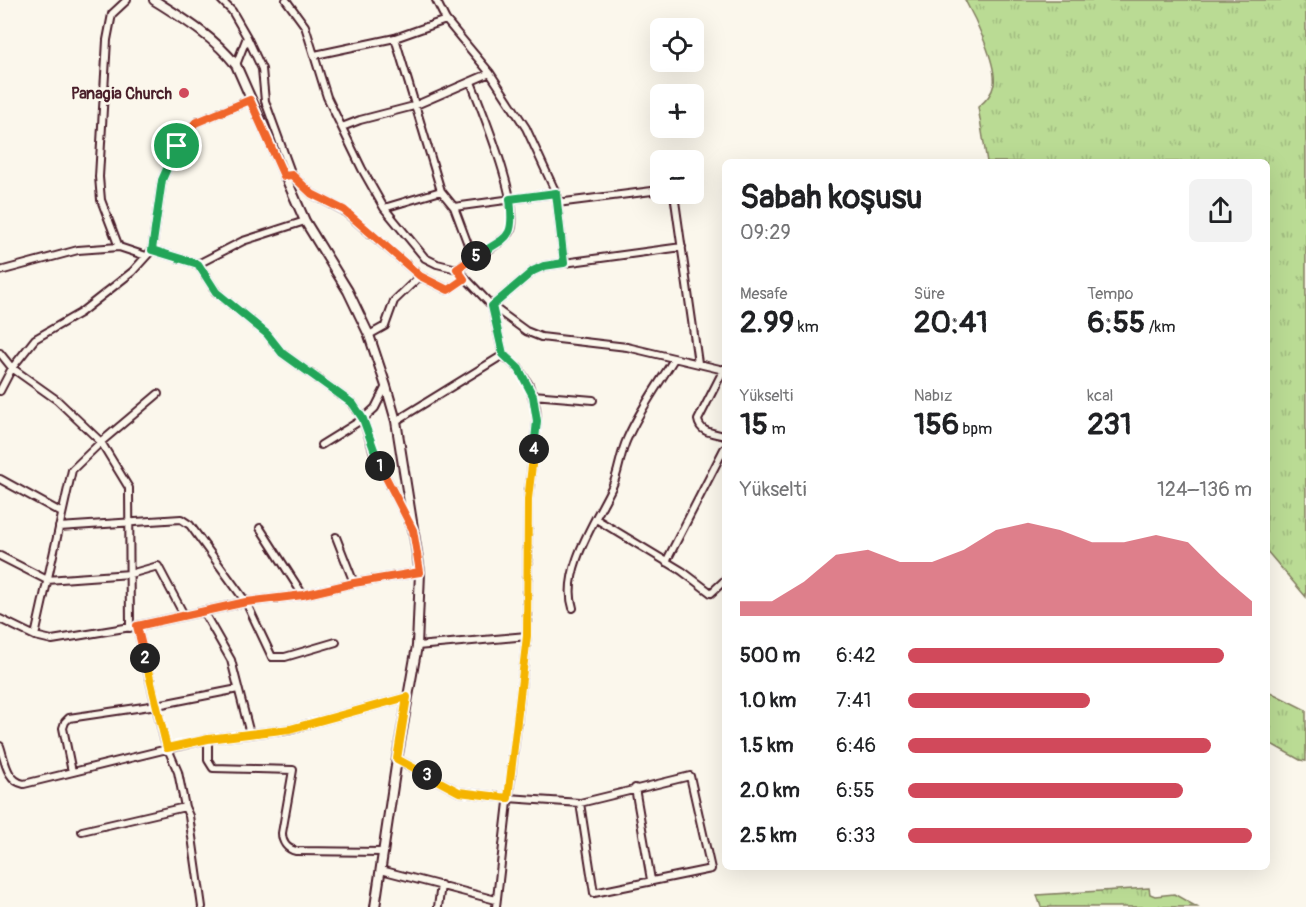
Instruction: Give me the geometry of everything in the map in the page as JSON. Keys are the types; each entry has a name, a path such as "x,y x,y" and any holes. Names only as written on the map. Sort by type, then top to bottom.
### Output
{"street":[{"path":"119,247 101,200 99,177 107,40 112,14 127,0"},
{"path":"154,0 193,25 223,49 236,65 250,100 288,175 312,194 344,210 420,276 448,290 464,279"},
{"path":"221,0 232,11 248,37 262,69 265,101 305,221 348,291 369,335 396,421 420,572 417,646 375,907"},
{"path":"286,0 305,26 327,97 362,169 384,208 425,258 457,269 492,306 532,335 627,347 722,369"},
{"path":"436,0 446,20 490,73 526,128 556,193 564,263"},
{"path":"315,55 395,38 446,20"},
{"path":"236,65 248,37"},
{"path":"395,38 441,191 454,207 472,258"},
{"path":"342,128 360,120 414,106 490,73"},
{"path":"457,269 508,234 513,221 510,199 495,145 471,82"},
{"path":"0,391 12,368 35,339 80,313 132,272 152,250 162,180 177,146 195,123 250,100"},
{"path":"384,208 441,191"},
{"path":"557,203 650,191"},
{"path":"454,207 556,193"},
{"path":"676,204 698,363"},
{"path":"198,264 243,241 305,221"},
{"path":"492,306 533,271 544,266 682,246"},
{"path":"0,271 78,250 119,247 146,256"},
{"path":"152,250 198,264 216,292 267,334 282,353 353,404 363,419 375,456 413,530"},
{"path":"369,335 385,326 394,301 420,276"},
{"path":"381,870 441,885 496,904 527,636 528,499 537,421 533,396 519,369 503,354 492,306"},
{"path":"0,353 12,368 57,400 101,442 129,488 133,627 157,705 167,748 180,778 185,807 189,816 202,907"},
{"path":"396,421 503,354"},
{"path":"573,608 570,589 575,564 613,485 627,438 674,359"},
{"path":"722,374 698,420 704,430 722,435"},
{"path":"321,445 363,419 375,408 386,386"},
{"path":"35,636 72,470 158,394"},
{"path":"533,396 593,400"},
{"path":"666,562 722,453"},
{"path":"0,479 62,513"},
{"path":"59,527 176,518 186,521 246,602 272,657 285,657 336,642"},
{"path":"596,519 690,576 711,593 722,583"},
{"path":"260,528 303,595"},
{"path":"336,537 354,583"},
{"path":"0,556 47,580 130,574 158,566 184,615"},
{"path":"0,619 35,636 52,640 133,627 246,602 303,595 354,583 420,572"},
{"path":"203,611 231,660 250,734"},
{"path":"417,646 527,636"},
{"path":"72,772 63,728 67,720 238,689"},
{"path":"0,746 10,776 20,783 208,739 290,729 407,697"},
{"path":"208,739 208,760 213,768 293,770 282,833 283,841 288,847 296,850 383,852"},
{"path":"397,759 459,792 580,803 690,776 711,869 594,893 580,803"},
{"path":"636,788 651,880"},
{"path":"82,831 185,807"},
{"path":"438,907 441,885"}],"green space":[{"path":"965,0 1306,0 1306,597 1270,555 1270,159 987,159 978,107 992,91 994,75 984,41"},
{"path":"1270,692 1306,710 1306,761 1270,743"},
{"path":"1149,888 1150,894 1155,896 1174,894 1197,907 1041,907 1037,895"}],"place":[{"name":"Panagia Church","path":"184,93"}],"route":[{"path":"250,100 284,176 292,175 312,194 344,210 420,276 448,290 464,279 457,269 503,240 508,234 513,221 510,199 556,193 564,263 540,267 533,271 492,306 503,354 519,369 529,385 536,408 537,421 528,499 527,636 508,798 459,792 397,759 407,697 290,729 208,739 167,748 137,626 246,602 303,595 354,583 420,572 413,530 375,456 363,419 353,404 282,353 267,334 216,292 198,264 152,250 162,180 177,146 195,123 250,100"}]}
